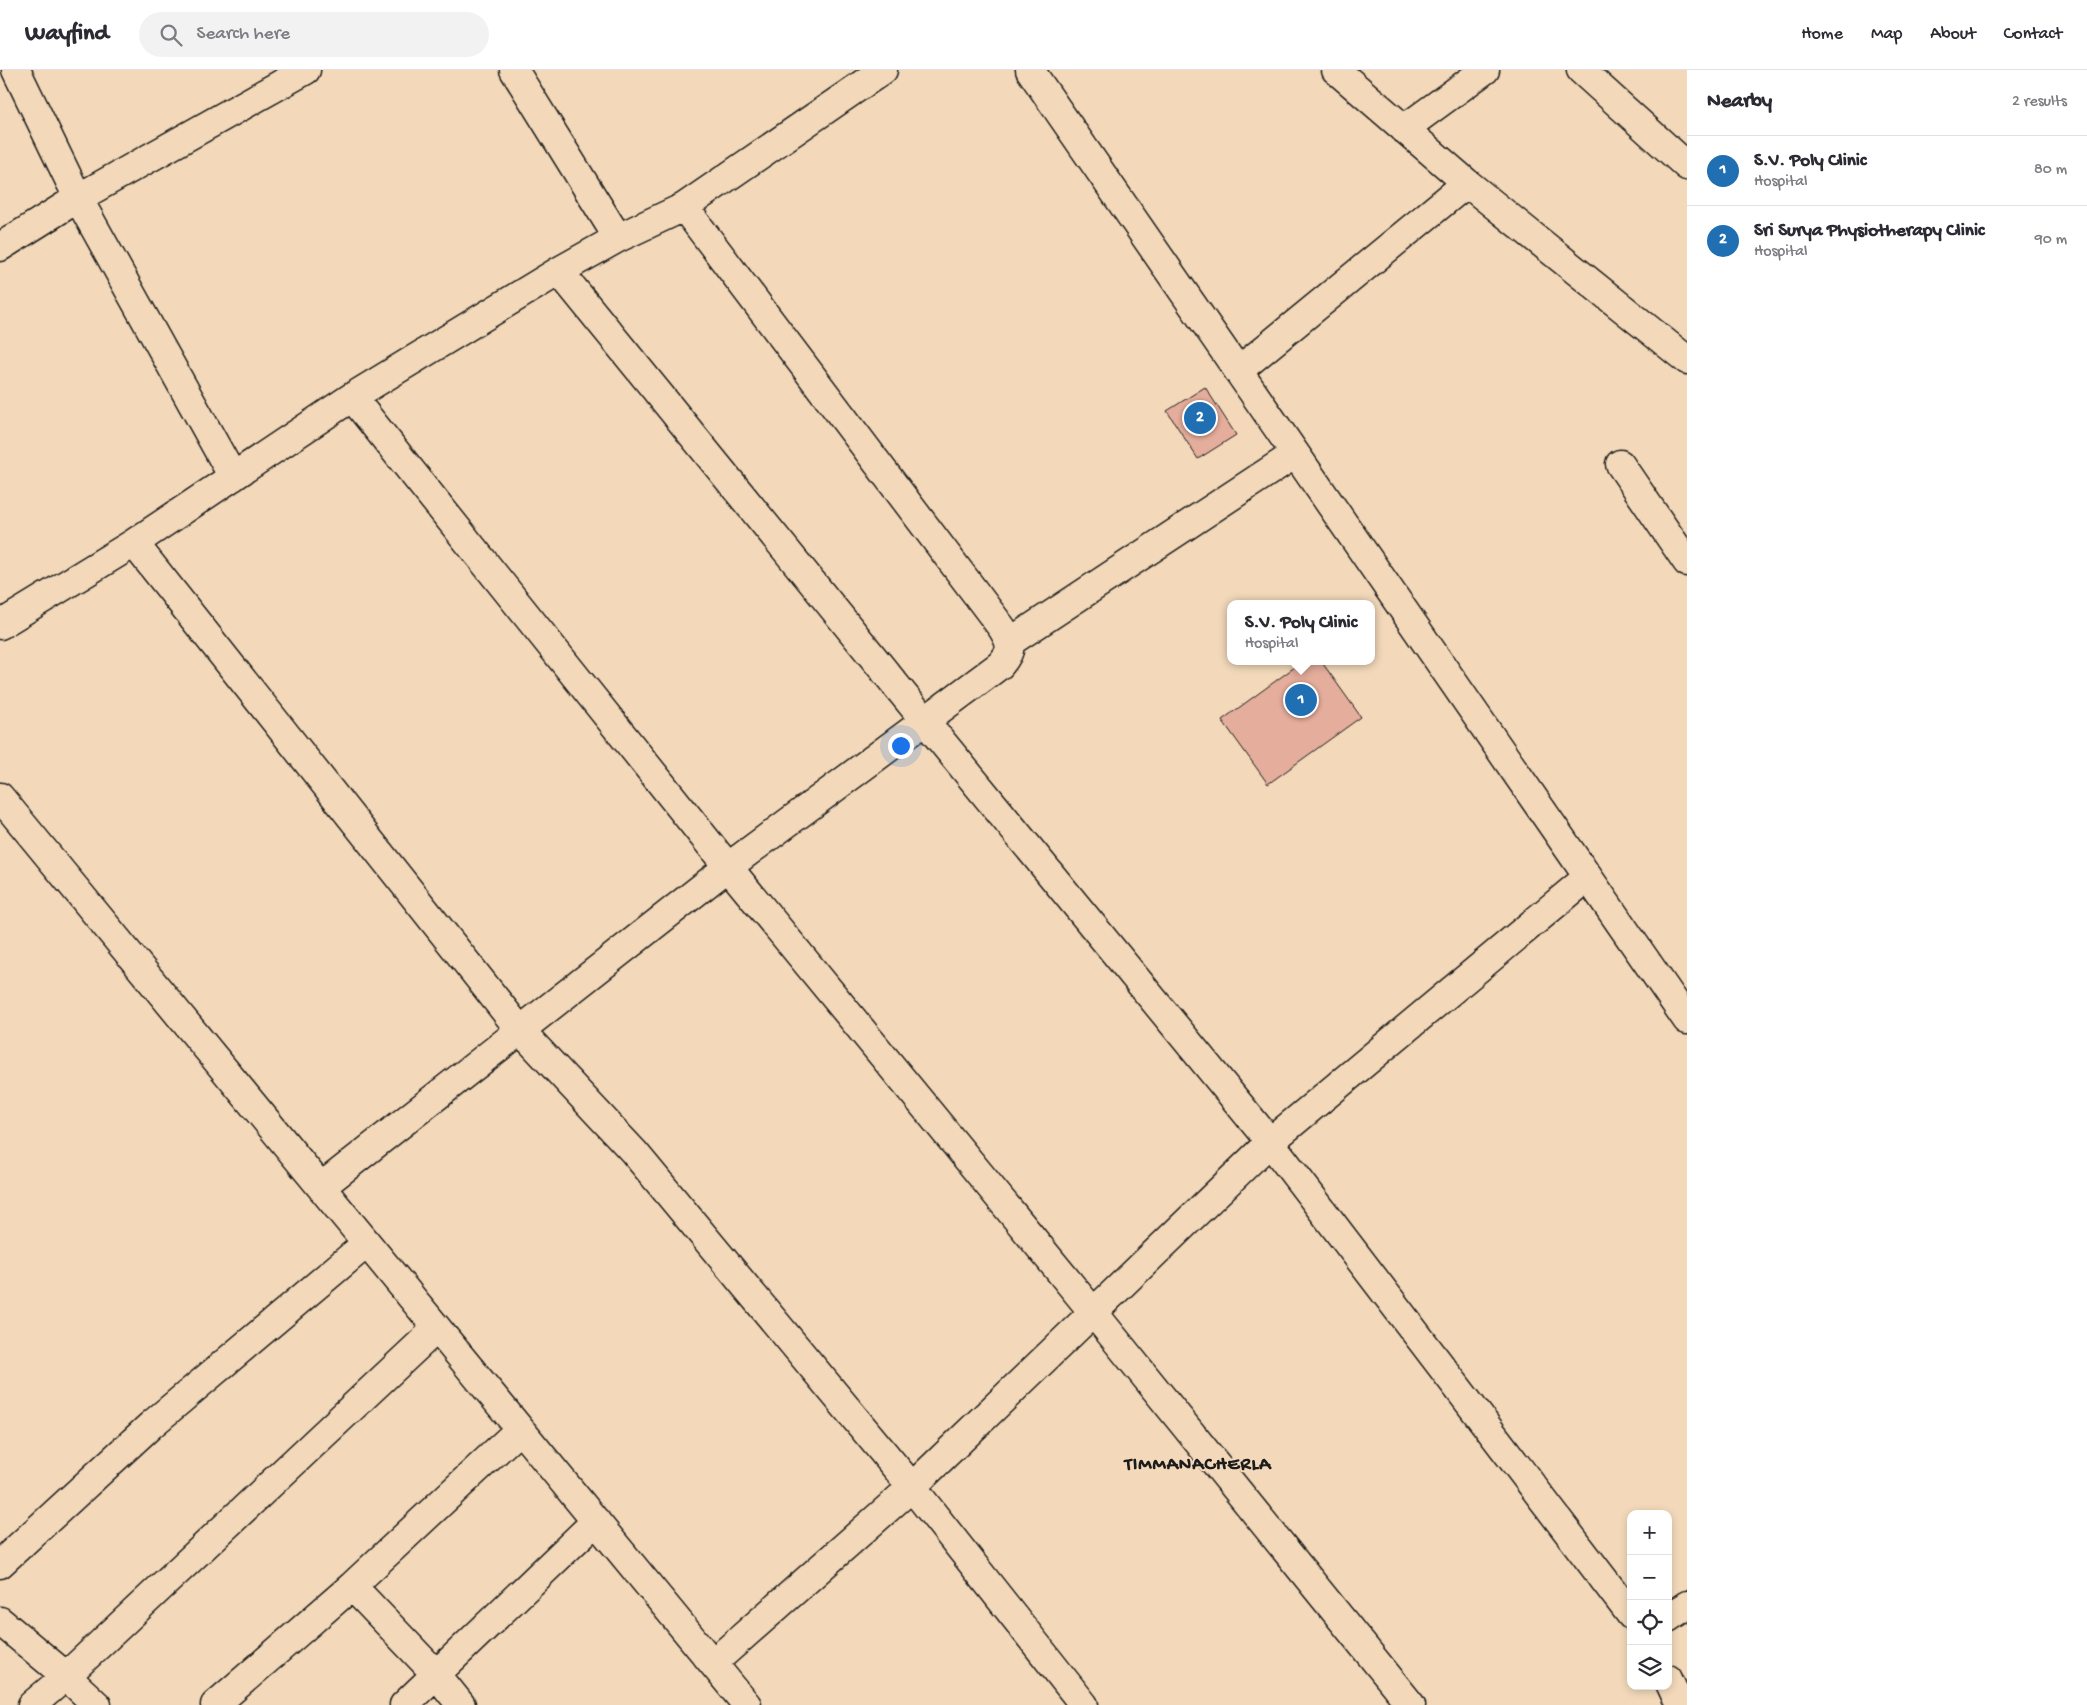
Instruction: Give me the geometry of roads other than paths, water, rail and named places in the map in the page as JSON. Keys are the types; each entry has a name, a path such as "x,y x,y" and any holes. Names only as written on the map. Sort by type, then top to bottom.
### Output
{"street":[{"path":"16,70 78,198 233,477"},
{"path":"0,247 78,198 306,70"},
{"path":"514,70 618,238"},
{"path":"0,625 134,542 352,398 560,271 618,238 684,207 884,70"},
{"path":"1030,70 1687,1020"},
{"path":"1336,70 1467,183 1686,357"},
{"path":"1404,128 1485,70"},
{"path":"1581,70 1687,166"},
{"path":"1238,371 1467,183"},
{"path":"321,1187 728,867 1000,665 1009,654 1010,642 996,620 684,207"},
{"path":"560,271 924,721 1270,1142 1627,1610"},
{"path":"352,398 728,867 1093,1312 1411,1705"},
{"path":"1010,642 1295,454"},
{"path":"1620,464 1687,562"},
{"path":"134,542 520,1030 634,1152 912,1487 1084,1705"},
{"path":"0,797 747,1705"},
{"path":"713,1663 912,1487 1270,1142 1588,877"},
{"path":"0,1564 151,1425 367,1243"},
{"path":"32,1705 66,1676 436,1328"},
{"path":"215,1705 352,1586 520,1429"},
{"path":"404,1705 596,1522"},
{"path":"352,1586 437,1675 462,1705"},
{"path":"1672,1615 1687,1605"},
{"path":"0,1621 66,1676 97,1705"},
{"path":"1672,1688 1680,1705"}],"place":[{"name":"Sri Surya Physiotherapy Clinic","path":"1200,418"},
{"name":"S.V. Poly Clinic","path":"1301,700"}],"district":[{"name":"TIMMANACHERLA","path":"1198,1465"}]}
